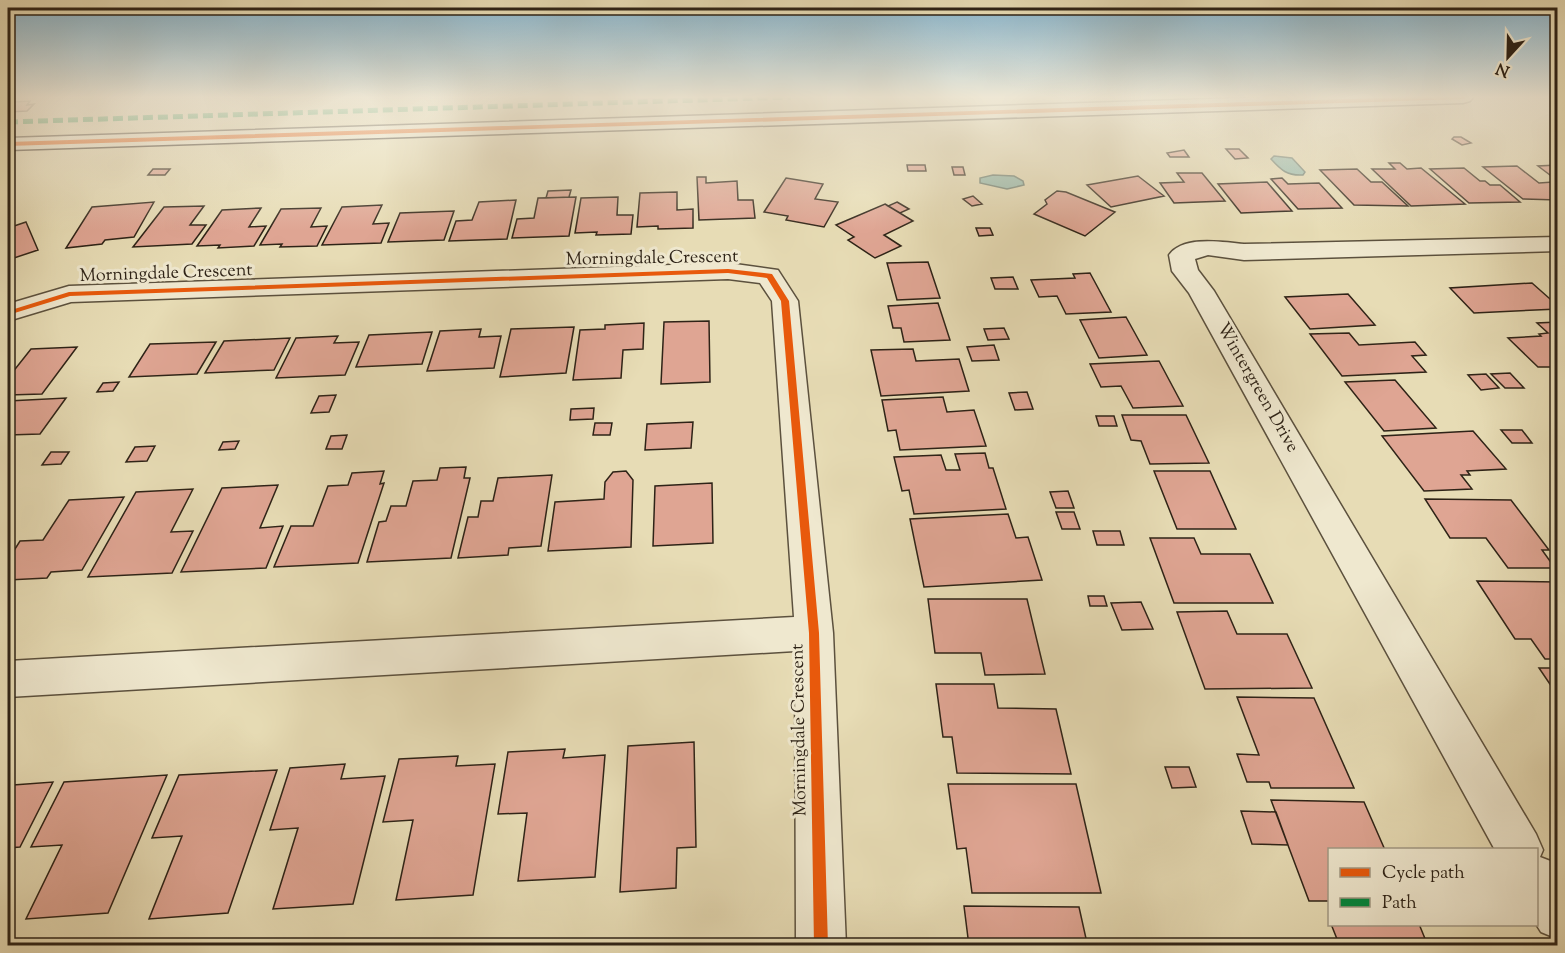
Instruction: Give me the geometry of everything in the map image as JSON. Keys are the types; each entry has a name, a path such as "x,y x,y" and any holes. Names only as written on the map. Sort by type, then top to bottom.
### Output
{"street":[{"path":"8,144 86,141"},
{"name":"Wintergreen Drive","path":"1519,848 1201,291 1185,271 1182,255 1207,247 1244,252 1557,244"},
{"name":"Morningdale Crescent","path":"8,313 69,294 728,271 769,276 785,301 814,633 821,945"},
{"name":"Morningdale Crescent","path":"8,678 814,633"},
{"path":"1538,882 1557,915"}],"shaded area":[{"path":"1274,156 1292,158 1305,172 1303,175 1297,175 1285,172 1271,159"},
{"path":"993,175 1014,176 1023,181 1024,185 1007,189 980,183 980,178"}],"building":[{"path":"1456,141 1471,143 1462,145"},
{"path":"1226,149 1239,149 1248,158 1235,159"},
{"path":"1184,150 1189,157 1170,157 1167,153"},
{"path":"1389,163 1400,163 1407,169 1421,168 1465,204 1411,206 1372,169 1395,169"},
{"path":"907,165 925,165 926,171 908,171"},
{"path":"1558,165 1558,181 1538,166"},
{"path":"1517,166 1539,183 1553,182 1558,186 1558,200 1523,199 1483,167"},
{"path":"952,167 963,167 965,175 954,175"},
{"path":"1464,168 1480,181 1485,181 1490,185 1500,185 1520,202 1469,203 1430,169"},
{"path":"153,169 170,169 165,175 148,175"},
{"path":"1357,169 1371,182 1382,182 1408,206 1354,205 1320,170"},
{"path":"1177,173 1202,173 1225,201 1174,203 1160,183 1184,182"},
{"path":"1138,176 1164,196 1111,207 1087,185"},
{"path":"697,177 706,177 706,183 737,181 738,200 753,200 755,218 699,220"},
{"path":"786,178 823,184 815,199 838,202 824,227 786,220 788,216 764,212"},
{"path":"1282,178 1288,184 1319,183 1342,208 1298,209 1271,179"},
{"path":"1267,182 1292,211 1241,213 1218,184"},
{"path":"571,190 569,197 546,198 548,191"},
{"path":"1057,191 1066,192 1115,212 1085,236 1034,214 1047,204 1045,200"},
{"path":"677,192 677,210 693,209 693,228 637,227 640,193"},
{"path":"973,196 982,204 972,206 963,199"},
{"path":"576,197 569,236 512,238 517,219 534,218 538,198"},
{"path":"618,197 617,215 633,215 631,234 575,233 581,198"},
{"path":"516,200 507,239 449,241 456,221 472,220 479,202"},
{"path":"154,202 134,237 105,240 102,244 66,248 92,207"},
{"path":"897,202 909,209 900,213 888,206"},
{"path":"885,204 913,221 884,235 901,246 875,258 848,240 854,237 836,225"},
{"path":"382,205 373,224 389,223 381,243 322,245 342,207"},
{"path":"204,206 190,225 206,225 192,244 133,247 164,207"},
{"path":"261,208 249,227 266,226 254,246 218,248 220,245 197,246 222,210"},
{"path":"321,208 311,227 327,226 317,246 260,245 281,209"},
{"path":"454,211 444,240 388,242 400,213"},
{"path":"26,222 38,250 8,260 8,228"},
{"path":"976,228 990,228 993,235 979,236"},
{"path":"928,262 940,298 897,300 887,263"},
{"path":"1090,273 1111,312 1066,314 1057,296 1039,297 1031,280 1075,278 1073,274"},
{"path":"1013,277 1018,289 995,289 991,278"},
{"path":"1532,283 1558,306 1558,309 1474,313 1450,288"},
{"path":"1348,294 1375,325 1310,329 1285,297"},
{"path":"938,303 950,340 904,342 901,328 893,328 888,306"},
{"path":"1126,317 1147,355 1099,358 1080,320"},
{"path":"709,321 710,382 661,384 664,322"},
{"path":"1558,322 1558,367 1538,367 1508,338 1541,336 1539,334 1548,333 1537,323"},
{"path":"644,323 643,349 623,350 621,378 573,380 580,330 605,329 605,325"},
{"path":"574,327 566,373 500,377 511,329"},
{"path":"1004,328 1009,339 988,340 984,329"},
{"path":"481,329 479,337 501,336 494,368 427,371 440,331"},
{"path":"432,332 422,364 356,367 369,335"},
{"path":"1349,333 1359,345 1415,342 1426,355 1412,356 1426,372 1342,376 1310,334"},
{"path":"338,336 334,343 359,342 345,375 276,378 296,338"},
{"path":"290,338 274,370 205,373 224,341"},
{"path":"216,342 197,374 129,377 150,344"},
{"path":"994,345 999,360 972,361 967,347"},
{"path":"77,347 42,394 8,395 8,378 31,349"},
{"path":"913,349 916,361 959,359 969,391 881,396 871,350"},
{"path":"1159,361 1183,406 1133,408 1121,386 1101,387 1090,364"},
{"path":"1510,373 1524,388 1505,388 1491,374"},
{"path":"1486,374 1499,388 1481,390 1468,375"},
{"path":"1395,380 1436,428 1384,431 1345,382"},
{"path":"119,382 113,391 97,392 103,383"},
{"path":"1027,392 1033,409 1015,410 1009,393"},
{"path":"336,395 329,412 311,413 319,396"},
{"path":"943,397 947,412 974,410 986,446 900,450 896,430 888,431 882,400"},
{"path":"66,398 40,434 8,435 8,401"},
{"path":"594,408 593,419 570,420 571,409"},
{"path":"1122,415 1186,415 1209,463 1150,464 1141,441 1131,440"},
{"path":"1096,416 1114,416 1117,426 1099,426"},
{"path":"693,422 691,448 645,450 647,424"},
{"path":"595,423 612,423 610,435 593,435"},
{"path":"1501,430 1522,430 1532,443 1512,443"},
{"path":"1473,431 1506,469 1467,471 1470,475 1461,475 1472,489 1424,491 1382,436"},
{"path":"347,435 342,449 326,449 331,436"},
{"path":"239,441 235,449 219,450 223,442"},
{"path":"155,446 147,461 126,462 135,447"},
{"path":"51,452 69,452 61,464 42,465"},
{"path":"985,453 989,468 993,468 1006,509 914,514 909,490 902,491 894,457 941,455 946,470 960,470 955,454"},
{"path":"466,467 464,478 470,478 451,558 367,562 379,522 386,521 391,506 406,506 413,481 437,480 440,468"},
{"path":"384,471 380,484 384,483 358,563 274,567 291,526 313,526 328,486 348,485 352,473"},
{"path":"626,471 633,480 631,547 548,551 555,502 604,499 605,482 613,472"},
{"path":"1154,471 1210,471 1236,529 1177,529"},
{"path":"552,475 541,546 509,548 508,555 458,558 468,517 478,517 481,501 493,501 498,478"},
{"path":"712,483 713,543 653,546 655,486"},
{"path":"278,485 260,528 283,526 266,568 181,572 222,488"},
{"path":"193,489 171,532 193,531 172,573 88,577 136,492"},
{"path":"1068,491 1074,508 1056,508 1050,492"},
{"path":"124,497 82,570 51,572 47,578 8,580 8,560 20,541 43,540 69,500"},
{"path":"1425,499 1511,500 1549,550 1542,550 1555,568 1508,568 1486,538 1450,538"},
{"path":"1056,512 1074,512 1080,529 1062,529"},
{"path":"1008,514 1016,538 1028,537 1042,580 924,587 910,519"},
{"path":"1093,531 1120,531 1124,545 1097,545"},
{"path":"1150,538 1194,538 1201,554 1250,554 1273,603 1174,603"},
{"path":"1477,581 1558,582 1558,659 1545,659 1531,639 1515,639"},
{"path":"1088,596 1104,596 1107,606 1090,606"},
{"path":"928,599 1027,599 1045,674 985,675 981,653 935,653"},
{"path":"1141,602 1153,629 1122,630 1111,603"},
{"path":"1227,611 1237,634 1287,634 1312,688 1205,689 1177,612"},
{"path":"1539,668 1558,668 1558,696"},
{"path":"936,684 994,684 998,708 1056,709 1071,774 957,773 952,737 943,737"},
{"path":"1237,697 1314,698 1354,788 1271,788 1269,782 1247,782 1237,754 1259,755"},
{"path":"694,742 696,847 677,848 676,888 620,892 628,746"},
{"path":"565,749 563,758 605,755 595,877 518,881 527,813 498,814 508,752"},
{"path":"458,756 456,766 495,764 473,895 396,900 413,820 383,822 399,759"},
{"path":"345,764 341,779 385,776 353,904 273,909 298,828 270,830 290,768"},
{"path":"1165,767 1189,767 1196,787 1172,788"},
{"path":"277,770 228,913 149,919 182,836 152,838 179,775"},
{"path":"167,775 108,913 26,919 62,845 31,847 64,782"},
{"path":"53,782 20,847 8,848 8,789 13,785"},
{"path":"948,784 1076,784 1101,893 972,893 966,848 957,849"},
{"path":"1271,800 1364,802 1384,848 1328,848 1328,901 1309,901"},
{"path":"1241,811 1276,812 1288,845 1252,844"},
{"path":"964,906 1079,907 1087,943 1113,942 1114,946 969,946"},
{"path":"1332,926 1420,926 1428,946 1339,944"}],"cycle path":[{"path":"8,144 86,141"},
{"path":"8,313 69,294 728,271 769,276 785,301 814,633 821,946"}]}
